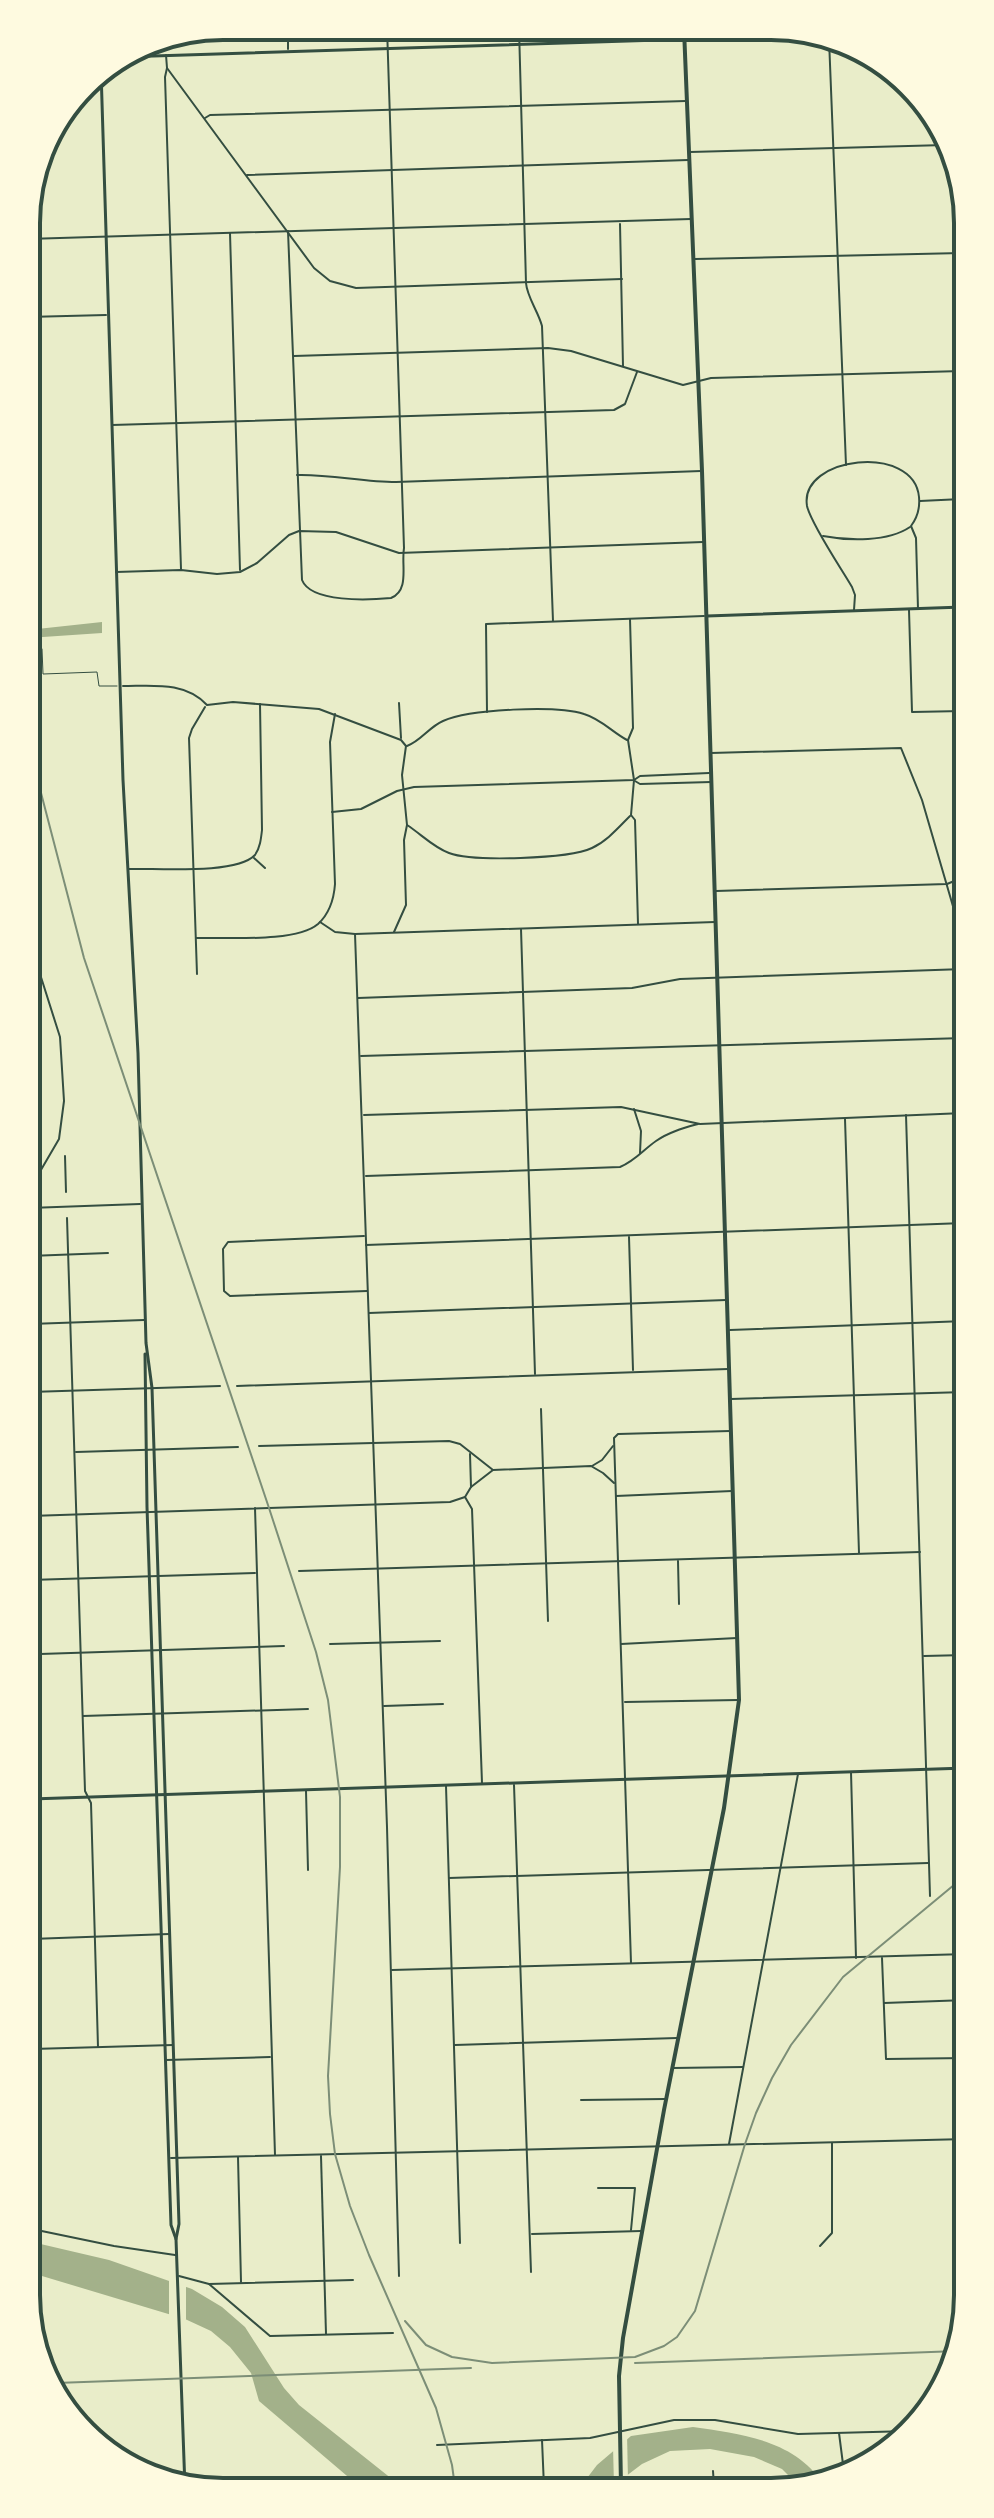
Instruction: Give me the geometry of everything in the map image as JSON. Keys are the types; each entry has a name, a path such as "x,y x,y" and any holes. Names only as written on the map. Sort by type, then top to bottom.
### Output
{"main road":[{"path":"149,56 684,40 702,471 739,1700 712,1870 632,2285 620,2365 621,2478"},
{"path":"101,86 120,686 139,1097 147,1511 171,2225 176,2239"},
{"path":"706,616 954,607"},
{"path":"146,1343 152,1388 171,1934 179,2224 176,2255 184,2473"},
{"path":"40,1799 954,1768"}],"street":[{"path":"288,40 288,52"},
{"path":"288,231 301,572 308,590 321,595 380,599 397,596 402,589 404,552 388,40"},
{"path":"520,40 526,283 527,292 539,313 543,348 553,621"},
{"path":"829,50 846,465"},
{"path":"166,55 181,570"},
{"path":"167,68 314,268 330,281 356,288 622,279"},
{"path":"205,118 210,115 687,101"},
{"path":"689,152 936,145"},
{"path":"247,175 689,160"},
{"path":"40,238 692,219"},
{"path":"620,222 623,367"},
{"path":"230,233 240,572"},
{"path":"694,260 954,253"},
{"path":"40,317 107,315"},
{"path":"292,356 543,348 571,351 683,385 711,378 954,371"},
{"path":"111,425 621,409 628,399 637,371"},
{"path":"823,536 892,536 911,526 919,501 916,485 897,466 888,464 846,465 823,472 814,481 807,500 811,517 852,587 854,611"},
{"path":"297,475 402,482 702,471"},
{"path":"919,501 954,499"},
{"path":"911,526 916,538 918,609"},
{"path":"116,572 240,572 257,563 289,535 299,531 336,532 384,550 404,552 704,542"},
{"path":"909,609 912,712 954,711"},
{"path":"487,712 486,624 706,616"},
{"path":"407,825 441,849 466,857 566,855 599,844 631,815 634,780 628,740 633,728 630,619"},
{"path":"120,686 173,687 193,694 207,705 233,702 301,706 335,714 401,740 406,746 402,789 407,825 404,840 406,905 393,933"},
{"path":"127,869 235,865 253,857 260,845 262,830 260,703"},
{"path":"399,703 401,740"},
{"path":"197,974 189,738 207,705"},
{"path":"406,746 439,723 465,714 560,709 593,717 628,740"},
{"path":"196,938 294,934 320,922 330,906 334,891 330,742 335,714"},
{"path":"710,753 897,746 904,753 922,800 954,909"},
{"path":"332,812 361,809 402,789 634,780 640,776 710,773"},
{"path":"634,780 640,784 711,782"},
{"path":"631,815 635,820 638,925"},
{"path":"253,857 265,868"},
{"path":"714,891 947,884 954,881"},
{"path":"320,922 335,932 355,934 715,922"},
{"path":"521,929 535,1375"},
{"path":"355,934 399,2276"},
{"path":"358,998 632,988 668,981 717,978 954,969"},
{"path":"40,974 60,1037 64,1101 59,1139 40,1172"},
{"path":"360,1057 954,1038"},
{"path":"362,1115 633,1108 700,1124"},
{"path":"633,1108 641,1131 640,1154"},
{"path":"363,1176 620,1167 632,1162 665,1135 700,1124 954,1113"},
{"path":"906,1115 930,1896"},
{"path":"845,1118 859,1554"},
{"path":"65,1156 66,1192"},
{"path":"40,1206 141,1204"},
{"path":"67,1218 85,1791 91,1803 98,2047"},
{"path":"366,1245 954,1223"},
{"path":"365,1236 228,1242 225,1245 224,1291 227,1295 367,1291"},
{"path":"629,1236 633,1372"},
{"path":"40,1256 108,1253"},
{"path":"368,1313 727,1300"},
{"path":"40,1324 145,1320"},
{"path":"728,1330 954,1321"},
{"path":"237,1386 729,1369"},
{"path":"40,1392 220,1386"},
{"path":"731,1399 954,1392"},
{"path":"541,1409 548,1621"},
{"path":"631,1963 615,1435 732,1431"},
{"path":"259,1446 449,1441 460,1444 493,1470"},
{"path":"40,1516 450,1502 465,1497 471,1487 493,1470 591,1466 602,1460 614,1445"},
{"path":"75,1452 238,1447"},
{"path":"470,1453 471,1487"},
{"path":"591,1466 615,1484"},
{"path":"616,1496 734,1491"},
{"path":"465,1497 472,1509 482,1784"},
{"path":"255,1508 275,2156"},
{"path":"299,1571 920,1552"},
{"path":"678,1560 679,1604"},
{"path":"40,1580 257,1573"},
{"path":"621,1644 738,1638"},
{"path":"330,1644 440,1641"},
{"path":"40,1654 284,1646"},
{"path":"924,1656 954,1655"},
{"path":"623,1702 739,1700"},
{"path":"382,1706 443,1704"},
{"path":"83,1716 308,1709"},
{"path":"851,1772 856,1959"},
{"path":"729,2145 798,1774"},
{"path":"514,1783 531,2272"},
{"path":"446,1786 460,2243"},
{"path":"306,1790 308,1870"},
{"path":"449,1878 929,1863"},
{"path":"40,1939 171,1934"},
{"path":"391,1970 954,1954"},
{"path":"882,1957 886,2059 954,2058"},
{"path":"883,2003 954,2000"},
{"path":"454,2045 678,2038"},
{"path":"40,2049 174,2045"},
{"path":"166,2060 272,2057"},
{"path":"672,2068 744,2067"},
{"path":"581,2100 666,2098"},
{"path":"169,2158 954,2139"},
{"path":"820,2246 832,2233 832,2142"},
{"path":"321,2155 327,2335"},
{"path":"238,2157 241,2283"},
{"path":"598,2188 635,2188 631,2231"},
{"path":"40,2231 176,2255"},
{"path":"530,2234 642,2231"},
{"path":"177,2276 209,2284 353,2280"},
{"path":"209,2284 270,2336 393,2333"},
{"path":"437,2445 590,2438 685,2420 715,2420 798,2434 894,2431"},
{"path":"839,2433 843,2463"},
{"path":"542,2440 544,2478"},
{"path":"713,2471 713,2478"}],"lane":[{"path":"40,646 43,674 97,672 99,686 120,686"}],"shaded area":[{"path":"102,622 102,633 40,637 40,629"},
{"path":"40,2244 109,2260 192,2289 222,2307 245,2327 284,2388 299,2405 391,2478 349,2478 259,2401 251,2373 230,2347 211,2331 185,2319 40,2275"},
{"path":"693,2427 730,2433 782,2448 814,2473 789,2476 782,2469 754,2457 710,2449 670,2451 642,2464 624,2478 587,2478 597,2465 631,2436"}],"pier":[{"path":"169,2280 186,2284 186,2320 169,2315"},
{"path":"627,2434 628,2478 614,2478 613,2446"}],"railway":[{"path":"40,789 84,958 269,1508 316,1652 328,1700 340,1797 340,1867 328,2076 335,2154 369,2255 436,2408 454,2478"},
{"path":"405,2321 426,2345 452,2357 492,2363 635,2357 664,2346 677,2337 695,2311 756,2113 791,2045 843,1977 954,1885"},
{"path":"635,2363 945,2351"},
{"path":"62,2383 471,2368"}]}
